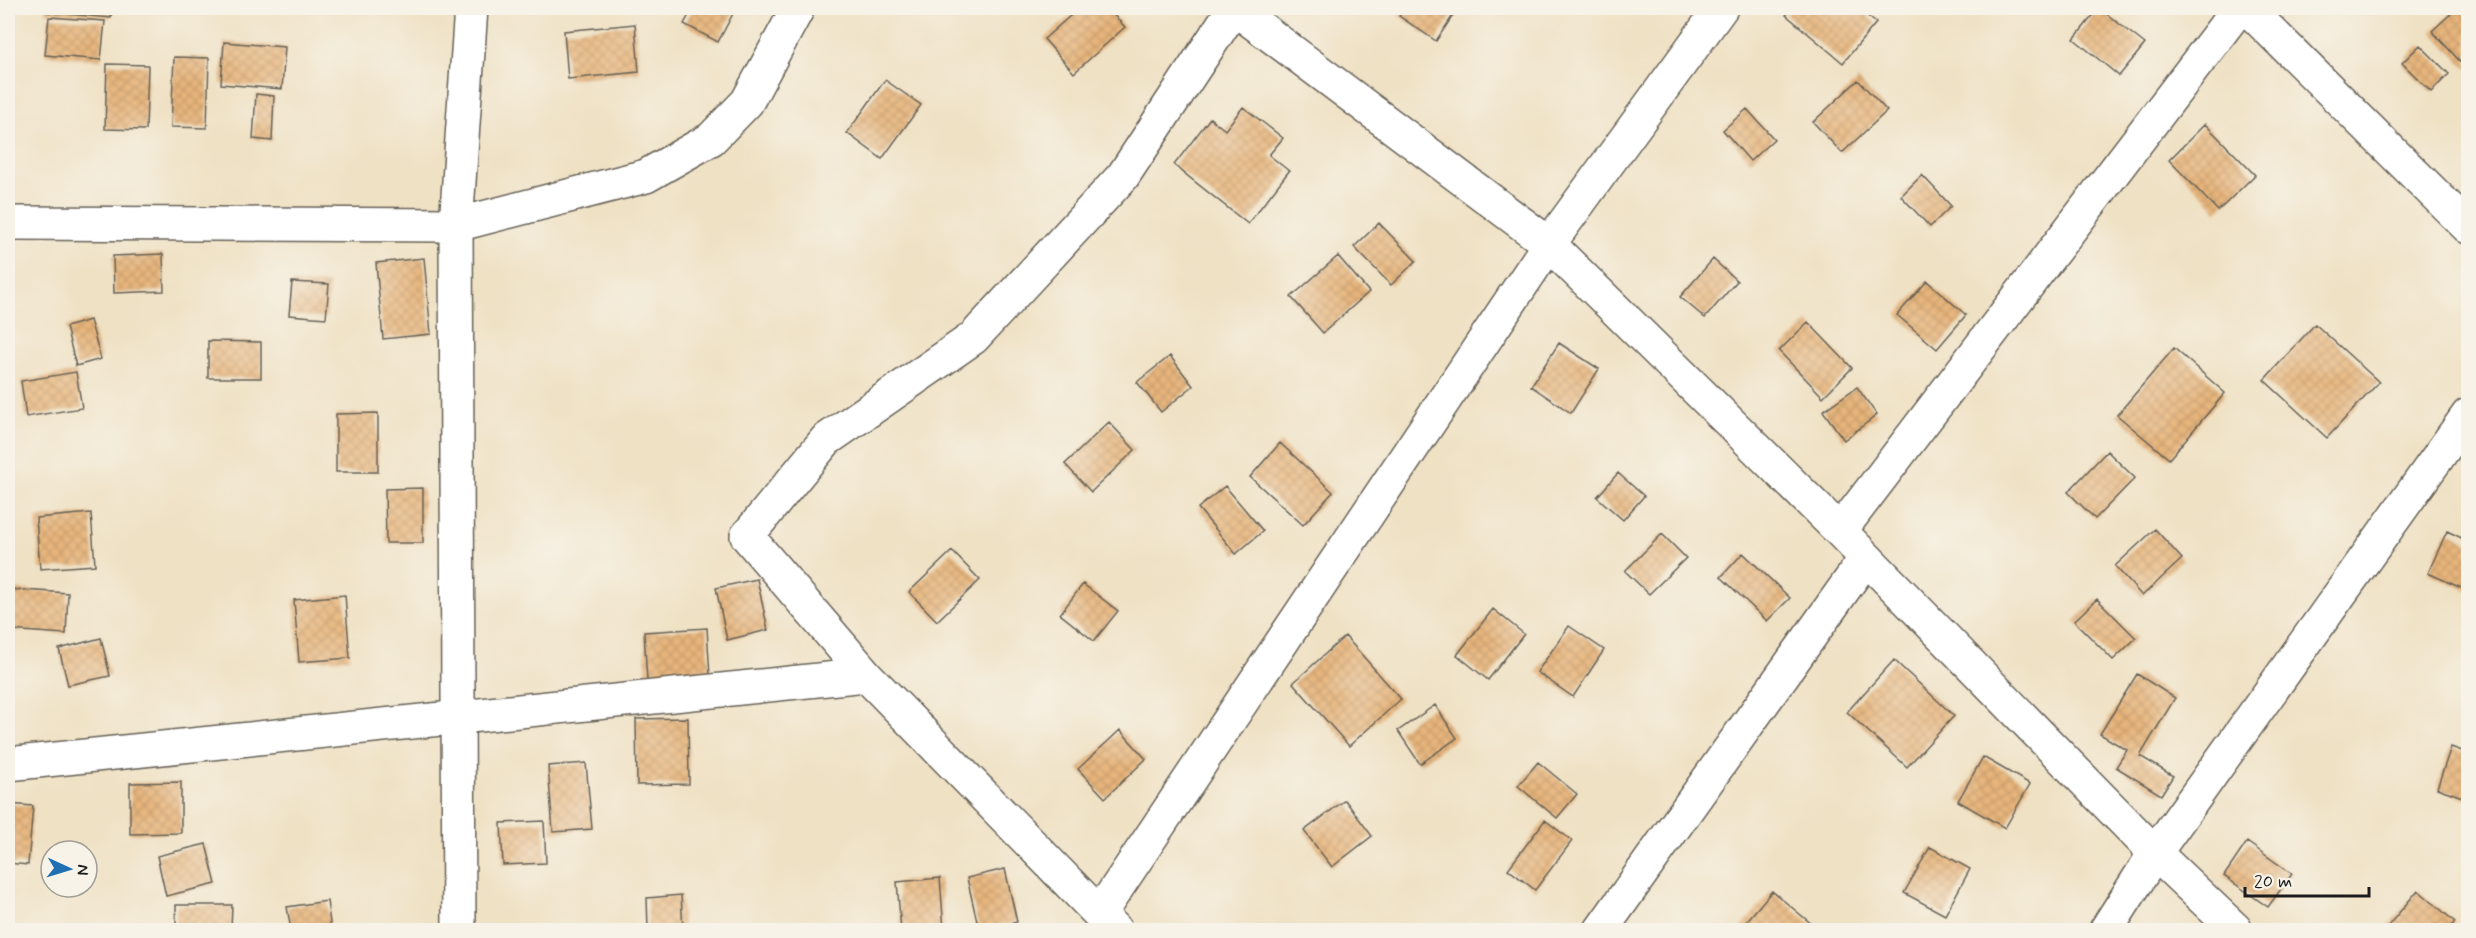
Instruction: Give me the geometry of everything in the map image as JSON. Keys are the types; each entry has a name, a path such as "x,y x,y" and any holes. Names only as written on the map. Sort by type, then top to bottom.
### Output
{"street":[{"path":"459,930 456,225 471,8"},
{"path":"8,223 456,225 646,176 711,139 747,102 798,8"},
{"path":"1721,8 1549,244 1108,922 866,675 747,536 825,440 973,338 1123,176 1234,8 1549,244 1840,531 2156,853 2236,930"},
{"path":"1840,531 2239,8"},
{"path":"2247,8 2469,227"},
{"path":"2106,930 2156,853 2469,414"},
{"path":"1601,930 1866,558"},
{"path":"8,764 866,675"}],"building":[{"path":"47,8 112,8 111,18 46,12"},
{"path":"693,8 736,8 718,42 684,24"},
{"path":"1079,8 1107,8 1125,27 1074,73 1044,39"},
{"path":"1405,8 1458,8 1436,41 1399,16"},
{"path":"1793,8 1858,8 1876,23 1843,63 1786,15"},
{"path":"2099,8 2145,44 2119,76 2074,39"},
{"path":"2457,8 2468,8 2468,70 2432,31"},
{"path":"49,17 105,21 101,60 45,55"},
{"path":"635,24 639,72 568,79 564,31"},
{"path":"224,42 285,47 282,89 221,84"},
{"path":"2420,45 2449,74 2431,92 2402,63"},
{"path":"174,57 209,58 207,128 171,127"},
{"path":"107,64 148,65 146,130 105,129"},
{"path":"885,80 921,105 882,159 847,133"},
{"path":"1858,80 1887,111 1842,153 1813,122"},
{"path":"256,94 274,96 272,141 253,139"},
{"path":"1243,107 1283,138 1269,155 1289,171 1248,224 1174,165 1210,118 1225,130"},
{"path":"1747,109 1774,139 1750,161 1723,130"},
{"path":"2205,124 2255,175 2218,211 2169,160"},
{"path":"1922,175 1951,206 1930,227 1901,196"},
{"path":"1379,223 1416,261 1391,285 1354,247"},
{"path":"163,254 164,291 114,293 113,256"},
{"path":"1338,256 1369,292 1323,333 1291,297"},
{"path":"424,258 431,334 383,339 376,263"},
{"path":"1713,259 1737,281 1705,318 1680,297"},
{"path":"1927,281 1966,315 1937,349 1897,315"},
{"path":"292,282 329,284 326,318 289,315"},
{"path":"90,320 101,359 76,366 66,327"},
{"path":"1808,322 1852,368 1823,397 1779,351"},
{"path":"2315,324 2379,382 2327,438 2264,380"},
{"path":"208,341 261,342 261,378 208,378"},
{"path":"1559,343 1599,369 1571,413 1531,386"},
{"path":"2174,348 2225,393 2169,459 2117,415"},
{"path":"1170,356 1193,386 1161,412 1137,382"},
{"path":"76,372 82,408 26,417 21,381"},
{"path":"1857,387 1877,415 1844,440 1823,411"},
{"path":"378,413 378,472 336,472 336,414"},
{"path":"1109,422 1135,450 1091,492 1065,464"},
{"path":"1280,443 1333,492 1303,525 1250,477"},
{"path":"2107,451 2135,478 2095,519 2068,492"},
{"path":"1618,473 1644,496 1623,520 1597,497"},
{"path":"1225,486 1263,531 1236,554 1198,508"},
{"path":"423,488 423,543 386,543 385,489"},
{"path":"91,513 95,565 40,569 36,518"},
{"path":"2155,529 2182,559 2142,596 2115,566"},
{"path":"2447,531 2468,541 2468,591 2428,573"},
{"path":"1662,534 1686,558 1649,594 1625,571"},
{"path":"952,551 980,580 937,621 909,592"},
{"path":"1743,553 1790,598 1767,621 1721,577"},
{"path":"757,579 768,630 727,640 716,588"},
{"path":"1083,584 1118,611 1094,641 1060,614"},
{"path":"8,589 68,593 66,634 8,630"},
{"path":"345,595 350,658 299,662 294,600"},
{"path":"2097,599 2136,638 2113,660 2074,621"},
{"path":"1493,609 1524,634 1488,680 1457,655"},
{"path":"1569,626 1604,650 1573,697 1537,672"},
{"path":"707,628 710,677 647,681 644,632"},
{"path":"1345,636 1401,699 1349,746 1293,683"},
{"path":"101,638 110,676 68,685 59,649"},
{"path":"1894,660 1954,716 1907,767 1847,712"},
{"path":"2137,674 2175,698 2140,756 2173,776 2161,795 2116,767 2127,750 2100,734"},
{"path":"1435,705 1457,738 1420,764 1398,731"},
{"path":"688,718 689,784 637,785 636,719"},
{"path":"1120,730 1146,759 1105,798 1078,769"},
{"path":"2451,747 2468,753 2468,799 2437,788"},
{"path":"1983,757 2030,784 2005,828 1958,801"},
{"path":"1538,762 1577,794 1557,818 1518,786"},
{"path":"586,763 592,829 553,832 548,766"},
{"path":"181,782 181,833 130,834 130,783"},
{"path":"1345,800 1372,836 1332,867 1304,831"},
{"path":"8,804 33,806 28,865 8,863"},
{"path":"1545,820 1572,841 1535,890 1508,869"},
{"path":"544,821 546,863 503,865 501,823"},
{"path":"2247,842 2292,874 2268,907 2224,876"},
{"path":"206,844 216,884 166,896 157,856"},
{"path":"1930,847 1970,869 1945,915 1904,893"},
{"path":"1005,869 1017,922 979,930 967,878"},
{"path":"940,878 944,930 901,930 897,882"},
{"path":"2418,890 2455,922 2447,930 2391,930 2387,927"},
{"path":"1772,891 1819,930 1739,930"},
{"path":"681,895 683,930 648,930 647,898"},
{"path":"327,901 331,930 291,930 287,907"},
{"path":"176,905 232,905 231,930 176,930"}]}
